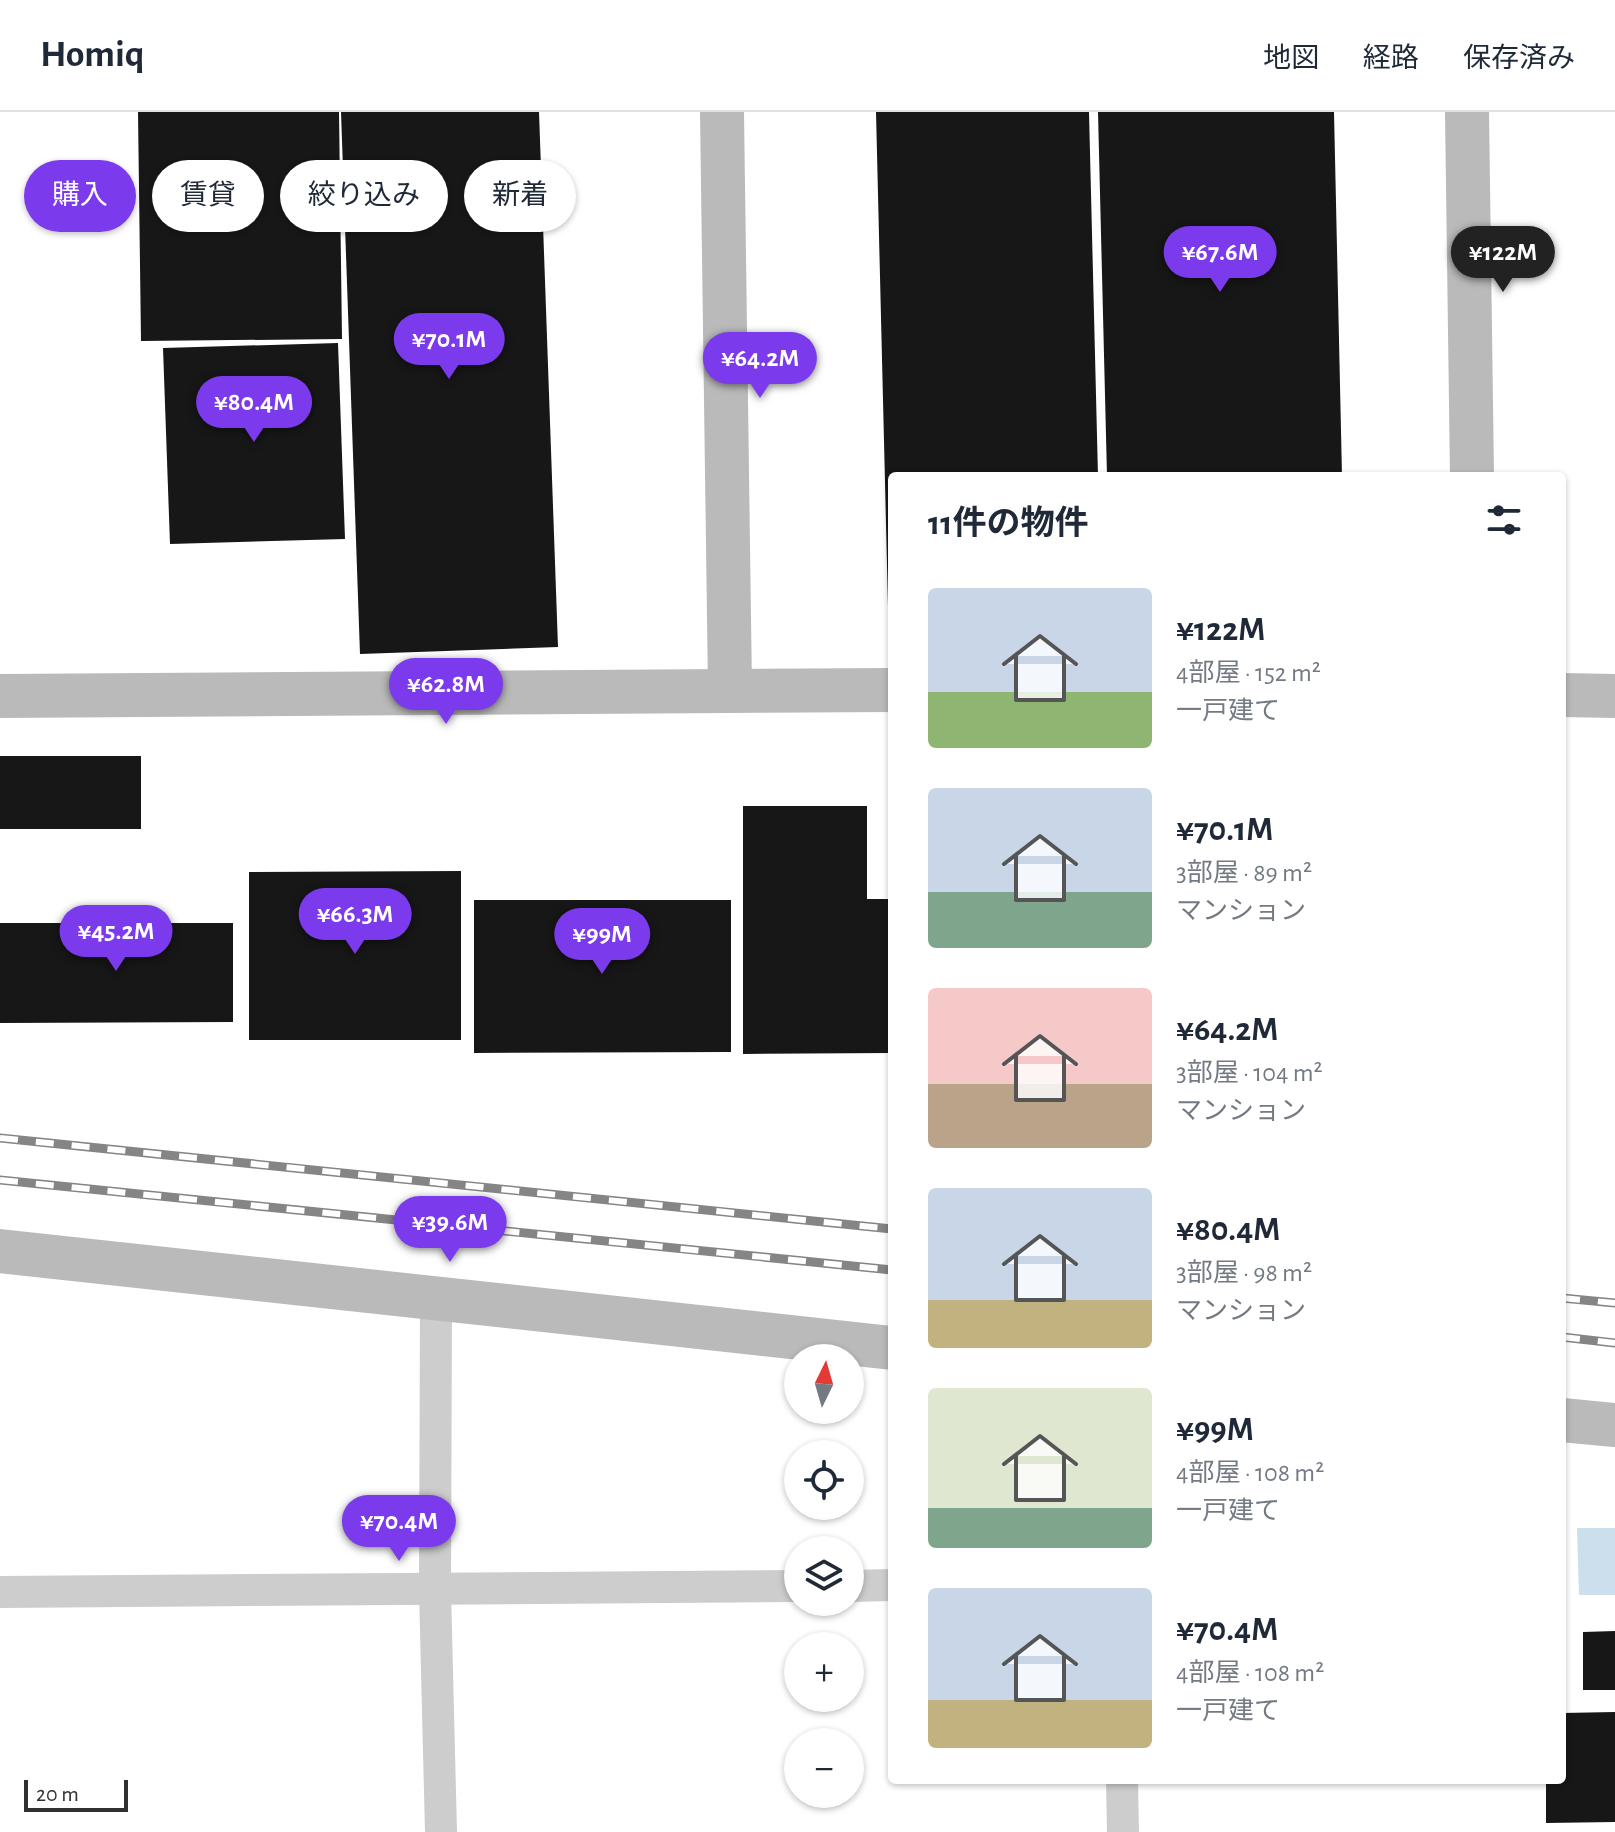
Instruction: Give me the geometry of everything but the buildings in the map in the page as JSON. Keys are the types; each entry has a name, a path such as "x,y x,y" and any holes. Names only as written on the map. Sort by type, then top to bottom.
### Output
{"street":[{"path":"722,112 730,689"},
{"path":"1467,112 1472,472"},
{"path":"0,696 888,690"},
{"path":"1566,695 1615,696"},
{"path":"0,1251 888,1348"},
{"path":"436,1297 435,1591 441,1832"},
{"path":"1566,1420 1615,1425"},
{"path":"864,1586 888,1585"},
{"path":"0,1592 784,1586"},
{"path":"1122,1784 1123,1832"}],"water":[{"path":"1577,1528 1615,1528 1615,1595 1579,1595"}],"railway":[{"path":"0,1138 888,1229"},
{"path":"0,1180 888,1270"},
{"path":"1566,1298 1615,1303"},
{"path":"1566,1337 1615,1343"}]}
